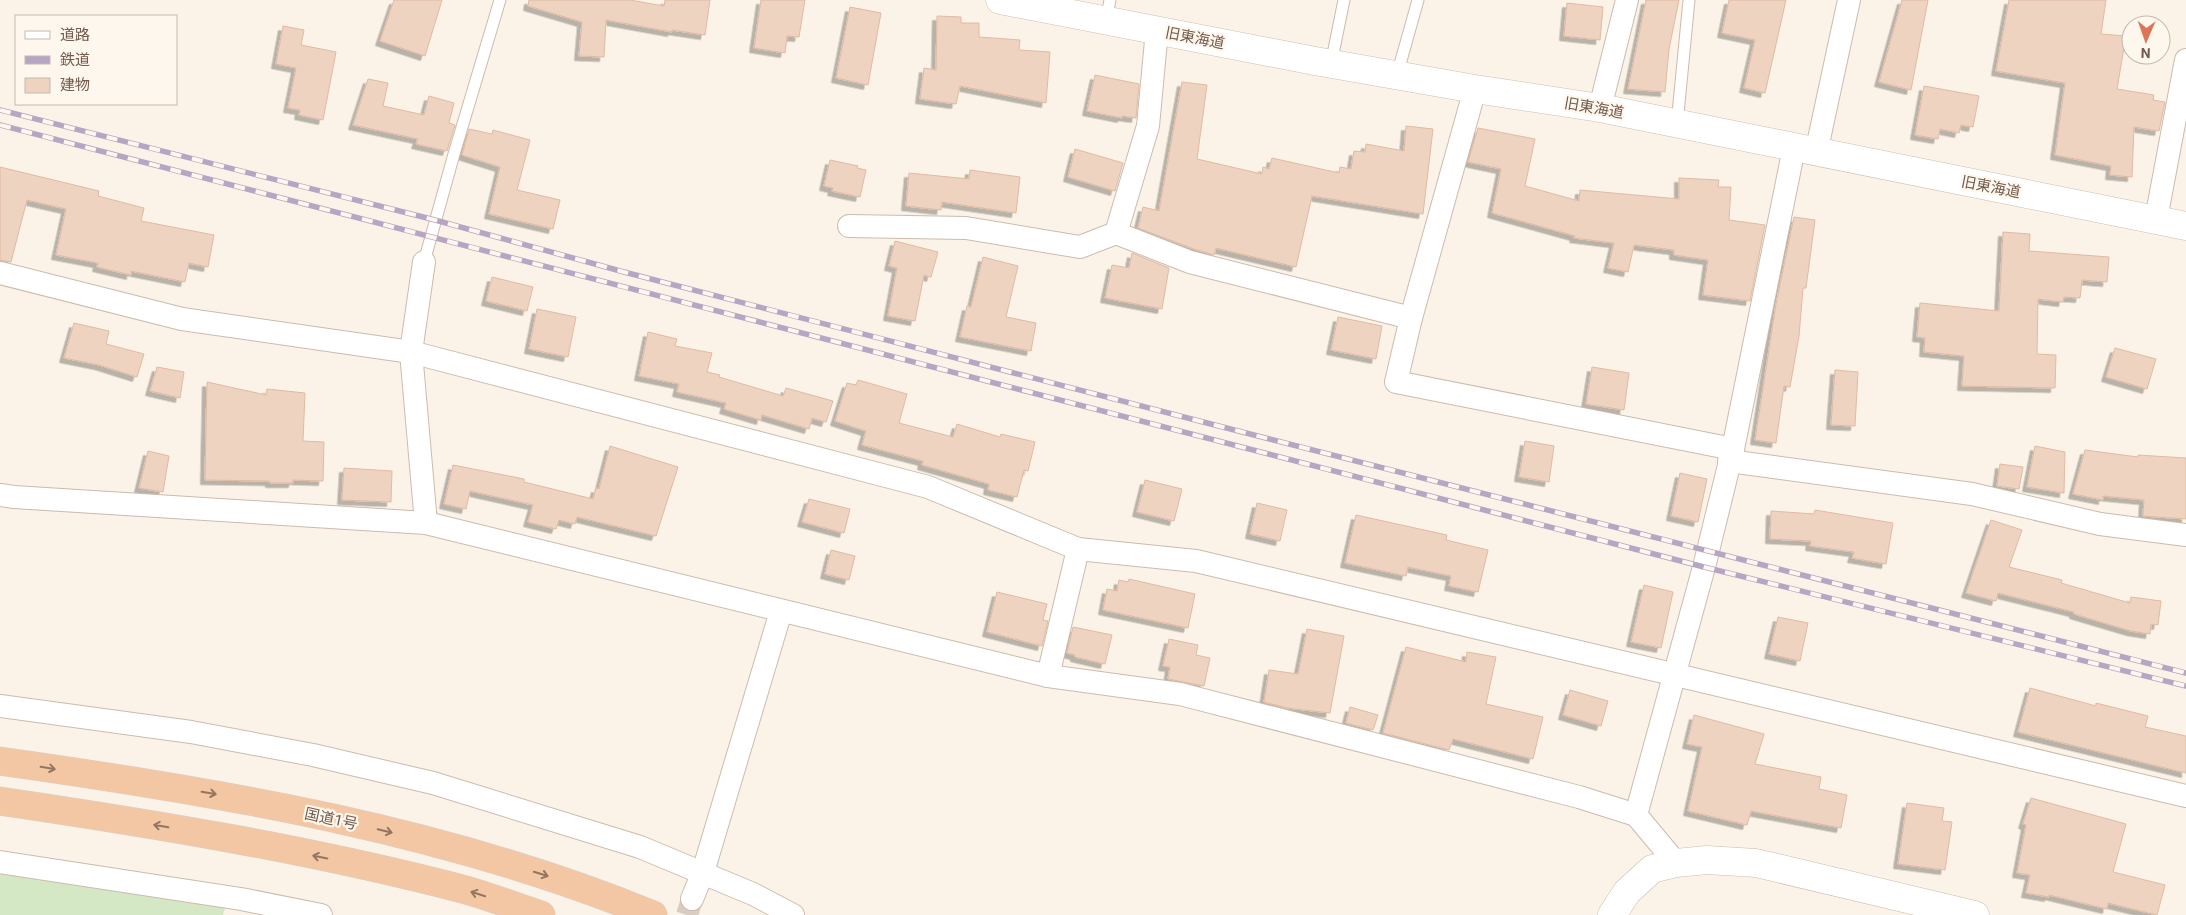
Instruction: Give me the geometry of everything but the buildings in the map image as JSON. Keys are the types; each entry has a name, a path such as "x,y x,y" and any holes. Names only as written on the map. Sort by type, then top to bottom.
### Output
{"highway":[{"name":"国道1号","path":"0,760 226,796 361,825 477,854 591,890 653,915"},
{"path":"0,801 168,827 350,863 467,891 541,915"}],"main road":[{"name":"旧東海道","path":"1000,0 1108,10 1157,30 1474,90 1600,108 2186,226"},
{"path":"1612,915 1627,892 1652,869 1676,863 1707,860 1756,864 1975,915"}],"street":[{"path":"1600,108 1627,0"},
{"path":"1636,815 1704,566 1805,150 1849,0"},
{"path":"1116,233 1148,126 1157,30"},
{"path":"2156,219 2186,60"},
{"path":"1474,90 1411,318 1396,382 1731,455 1972,494 2100,524 2186,535"},
{"path":"849,226 966,228 1080,247 1116,233 1190,262 1411,318"},
{"path":"424,262 412,352 426,523"},
{"path":"0,273 182,319 412,352 928,488 1078,549 1196,562 2186,796"},
{"path":"0,495 426,523 1048,676 1180,694 1579,797 1636,815 1676,863"},
{"path":"1048,676 1078,549"},
{"path":"692,899 702,872 781,611"},
{"path":"0,706 191,732 313,755 414,779 640,847 753,894 793,915"},
{"path":"0,862 240,899 321,915"}],"lane":[{"path":"424,262 500,0"},
{"path":"1331,64 1344,0"},
{"path":"1397,76 1418,0"},
{"path":"1677,124 1689,0"}],"green space":[{"path":"0,874 226,904 223,915 0,915"}],"tunnel":[{"path":"687,915 692,899"}],"railway":[{"path":"0,110 435,220 624,272 1207,423 2186,673"},
{"path":"0,125 1704,567 2186,686"}]}
